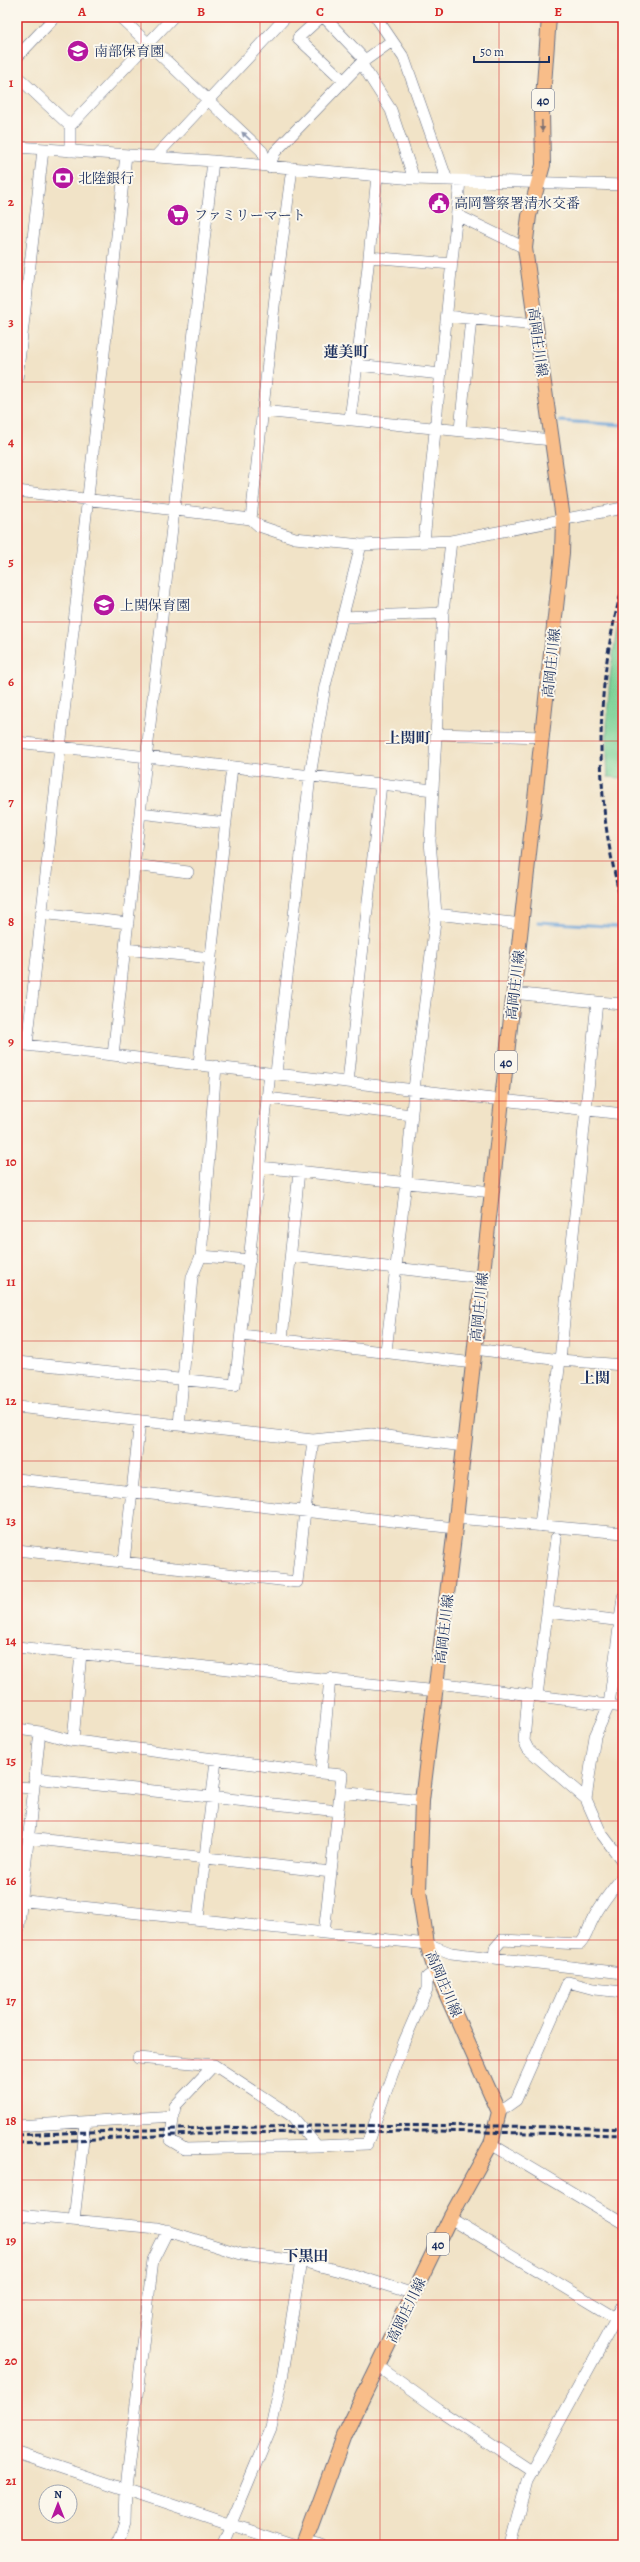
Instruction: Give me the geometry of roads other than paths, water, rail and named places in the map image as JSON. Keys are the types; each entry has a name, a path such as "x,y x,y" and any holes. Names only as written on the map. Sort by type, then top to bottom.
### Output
{"main road":[{"name":"高岡庄川線","path":"305,2543 344,2436 450,2218 491,2144 500,2112 436,1971 427,1944 419,1891 422,1801 456,1523 463,1446 503,1100 513,993 543,737 562,552 563,519 535,325 526,248 529,216 543,165 542,112 548,17"}],"street":[{"path":"17,57 55,17"},
{"path":"120,17 262,151 268,166"},
{"path":"70,151 70,126 173,17"},
{"path":"155,157 286,17"},
{"path":"344,81 298,38 323,17 363,62 391,110 414,179"},
{"path":"376,17 404,58 447,180"},
{"path":"268,166 275,152 344,81 363,62 392,41"},
{"path":"17,76 70,126"},
{"path":"17,147 213,161 414,179 623,185"},
{"path":"17,379 43,150"},
{"path":"126,155 41,913 22,1045 199,1064 623,1114"},
{"path":"113,1055 213,161"},
{"path":"251,519 262,411 292,168"},
{"path":"350,419 377,176"},
{"path":"424,541 460,181"},
{"path":"457,215 526,248"},
{"path":"369,257 452,264"},
{"path":"447,316 535,325"},
{"path":"460,430 471,318"},
{"path":"357,365 441,374"},
{"path":"262,411 552,440"},
{"path":"17,491 251,519 259,526 296,538 361,544 451,541 623,508"},
{"path":"386,1351 406,1182 414,1089 436,914 430,841 443,613 451,541"},
{"path":"17,1362 153,1377 184,1378 235,1384 242,1335 267,1098 273,1073 310,776 326,686 361,544"},
{"path":"343,617 443,613"},
{"path":"437,734 543,737"},
{"path":"17,742 433,790"},
{"path":"199,1064 232,767"},
{"path":"348,1082 381,784"},
{"path":"140,813 226,823"},
{"path":"134,865 188,872"},
{"path":"41,913 128,923"},
{"path":"436,914 522,924"},
{"path":"125,949 211,958"},
{"path":"513,993 623,1004"},
{"path":"540,1526 560,1360 587,1110 596,1002"},
{"path":"179,1425 192,1277 201,1256 216,1066"},
{"path":"267,1098 412,1115"},
{"path":"260,1167 492,1192"},
{"path":"282,1339 300,1171"},
{"path":"201,1256 250,1260"},
{"path":"291,1256 482,1278"},
{"path":"242,1335 386,1351 560,1360 623,1365"},
{"path":"17,1406 313,1440 371,1434 463,1446"},
{"path":"124,1561 140,1420"},
{"path":"17,1550 124,1561 297,1582 313,1440"},
{"path":"17,1479 305,1511 456,1523 540,1526 623,1533"},
{"path":"556,1538 547,1612 524,1741 526,1745 586,1799 601,1833 623,1862"},
{"path":"586,1799 595,1736 609,1705 622,1621 623,1597"},
{"path":"547,1612 622,1621"},
{"path":"17,1647 330,1678 533,1696 623,1707"},
{"path":"73,1740 81,1653"},
{"path":"321,1773 330,1678"},
{"path":"17,1730 40,1732 73,1740 216,1760 342,1775 324,1933"},
{"path":"17,1942 22,1850 28,1838 33,1783 40,1732"},
{"path":"198,1919 216,1760"},
{"path":"17,1787 33,1783 338,1810"},
{"path":"340,1792 422,1801"},
{"path":"28,1838 331,1872"},
{"path":"494,1958 494,1948 502,1940 580,1944 606,1898 623,1876"},
{"path":"19,1901 427,1944 451,1953 623,1973"},
{"path":"214,2065 176,2106 170,2140 185,2149 367,2144 404,2042 427,1989 427,1977 436,1971"},
{"path":"500,2112 516,2100 568,1982 594,1989 623,1992"},
{"path":"138,2058 214,2065 292,2116 317,2146"},
{"path":"17,2126 174,2116"},
{"path":"74,2220 85,2122"},
{"path":"491,2144 623,2223"},
{"path":"17,2215 168,2230 241,2254 301,2261 351,2274 414,2294"},
{"path":"450,2218 616,2318"},
{"path":"117,2545 125,2521 126,2488 153,2260 168,2230"},
{"path":"222,2545 271,2428 283,2373 301,2261"},
{"path":"510,2545 527,2482 623,2306"},
{"path":"378,2366 439,2410 533,2472"},
{"path":"17,2453 126,2488 230,2525 292,2545"},
{"path":"305,2543 323,2545"}],"waterway":[{"path":"559,421 623,425"},
{"path":"538,922 623,927"}],"railway":[{"path":"623,586 610,641 601,724 602,780 605,821 623,912"},
{"path":"17,2135 244,2127 396,2125 623,2129"},
{"path":"17,2143 216,2133 435,2131 623,2135"}],"place":[{"name":"南部保育園","path":"78,51"},
{"name":"北陸銀行","path":"63,178"},
{"name":"高岡警察署清水交番","path":"439,203"},
{"name":"ファミリーマート","path":"178,215"},
{"name":"上関保育園","path":"104,605"}],"district":[{"name":"蓮美町","path":"346,352"},
{"name":"上関町","path":"408,738"},
{"name":"上関","path":"595,1378"},
{"name":"下黒田","path":"306,2256"}]}
